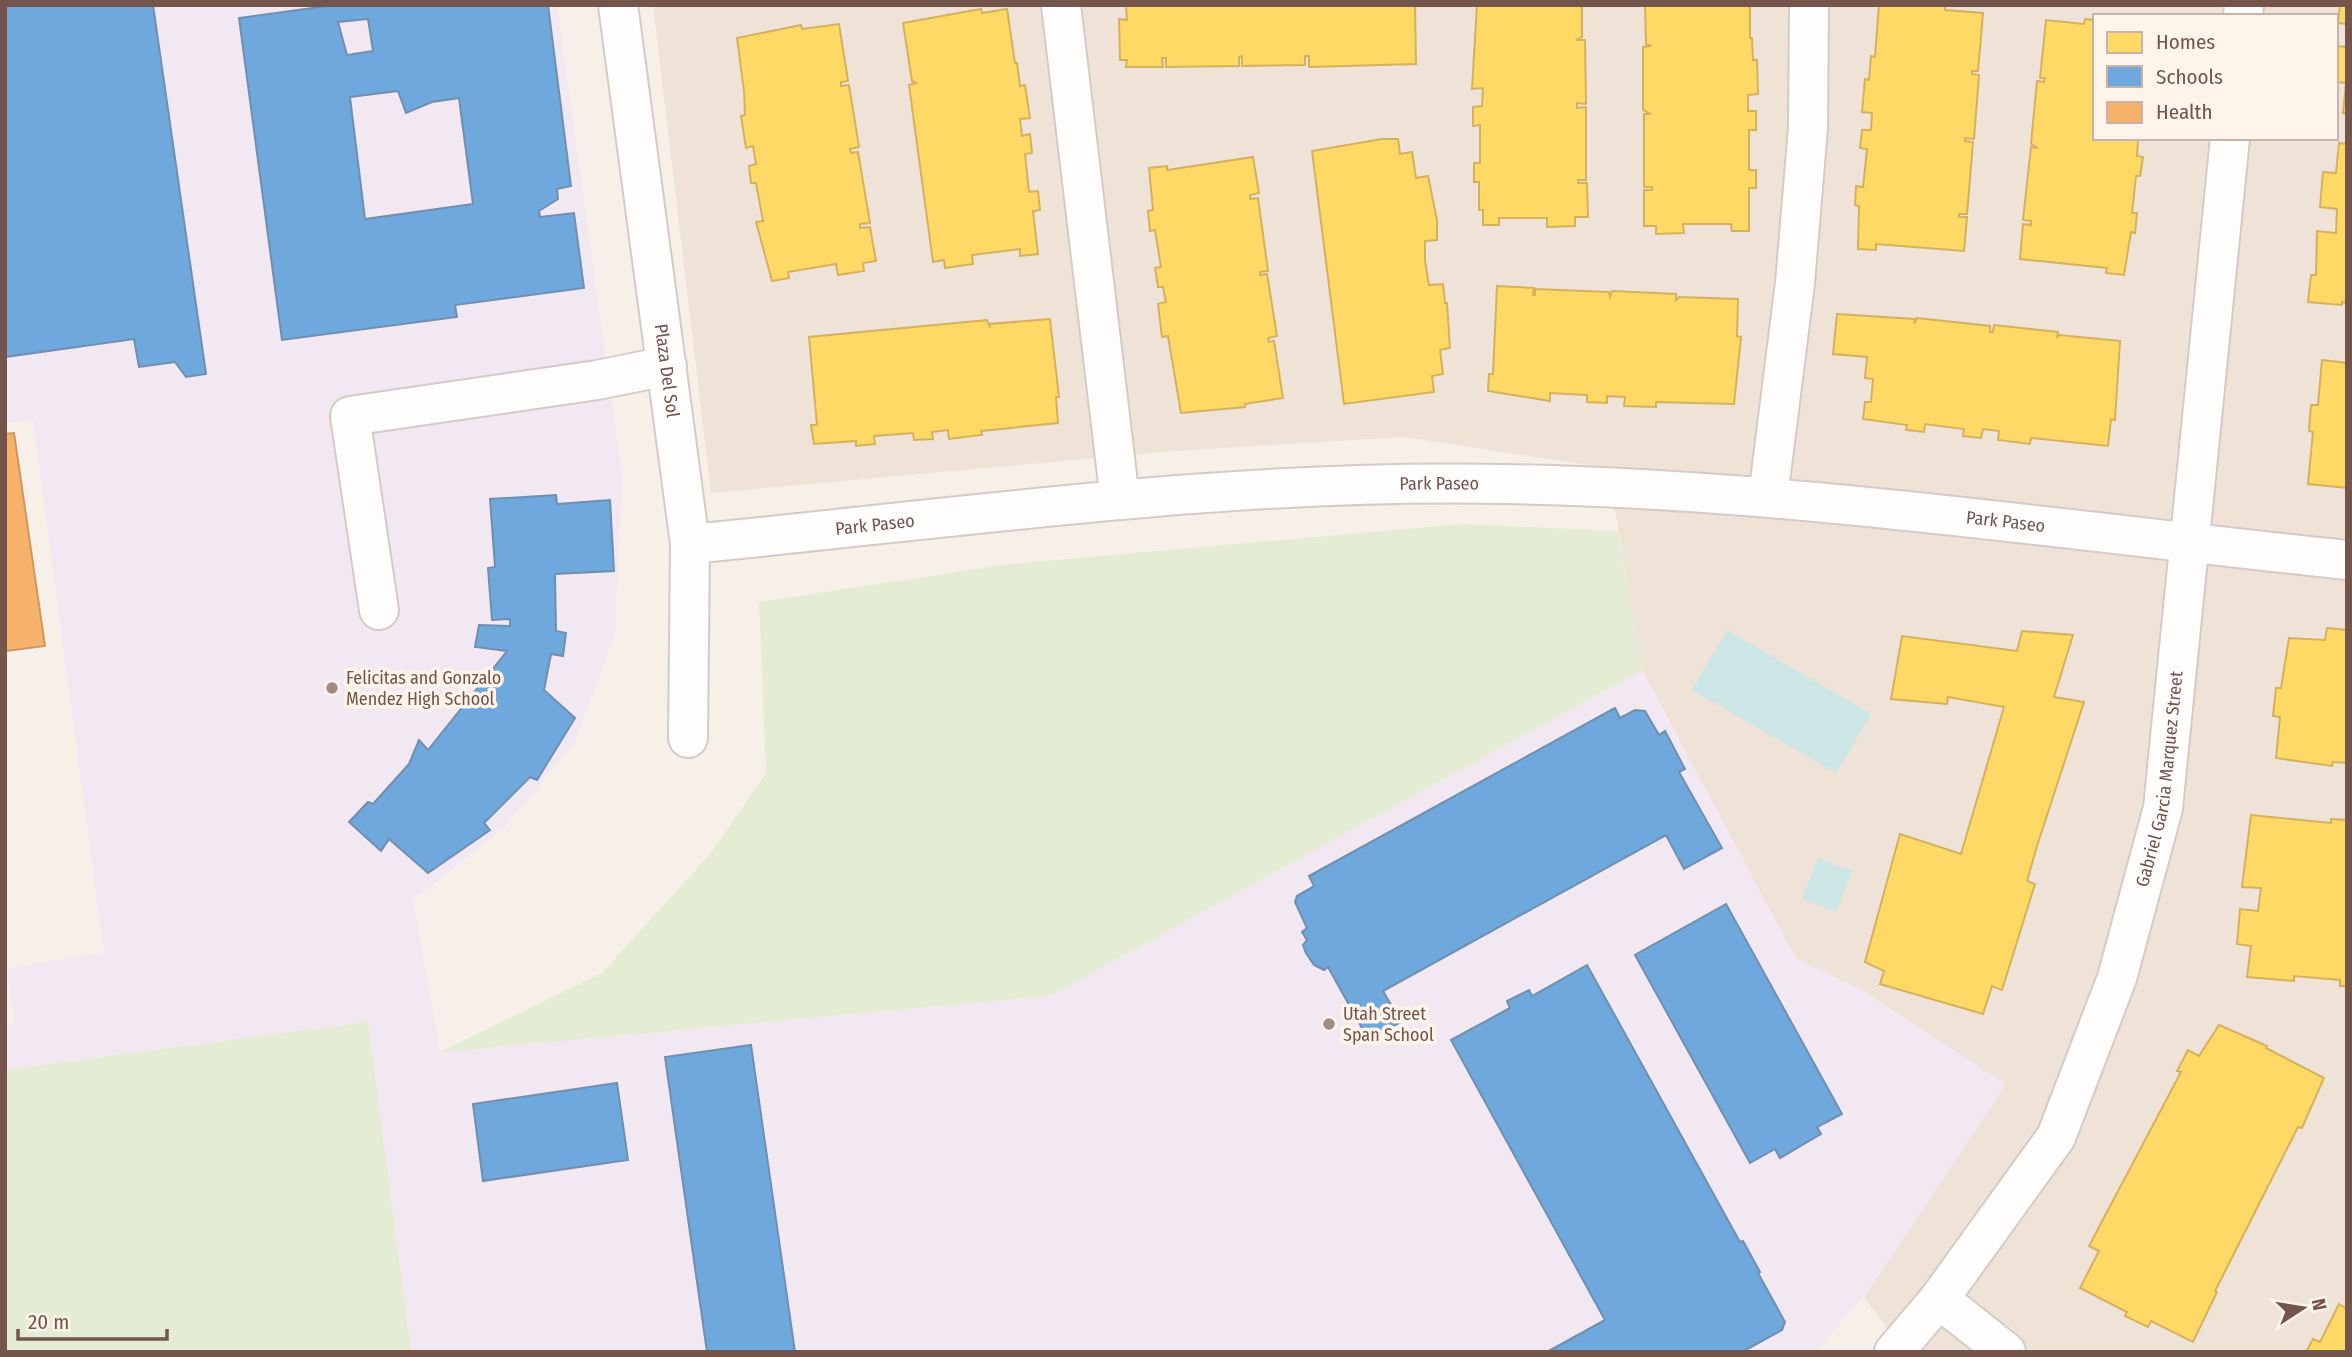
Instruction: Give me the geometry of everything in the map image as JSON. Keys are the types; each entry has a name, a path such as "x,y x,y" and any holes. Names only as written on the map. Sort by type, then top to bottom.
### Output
{"street":[{"name":"Plaza Del Sol","path":"618,5 690,544 688,738"},
{"path":"1061,5 1120,500"},
{"path":"1768,497 1795,283 1808,128 1809,5"},
{"name":"Gabriel Garcia Marquez Street","path":"1894,1352 1940,1299 2056,1137 2117,978 2163,808 2230,140"},
{"path":"379,610 350,416 597,380 667,366"},
{"name":"Park Paseo","path":"690,544 1120,500 1297,487 1491,484 1768,497 2347,560"},
{"path":"1940,1299 2006,1352"}],"shaded area":[{"path":"5,5 557,5 622,477 615,634 575,742 505,827 413,900 440,1052 1050,996 1642,670 1796,959 1862,990 2006,1084 1864,1297 1814,1352 5,1352 5,1026 14,1024 7,968 104,953 33,419 5,423"},
{"path":"653,5 2347,5 2347,1352 1906,1352 1864,1297 2005,1084 1862,990 1796,959 1642,670 1608,468 1404,437 1173,451 711,493"}],"green space":[{"path":"1461,524 1618,531 1642,670 1050,996 440,1052 602,973 711,853 766,773 759,602 1009,564"},
{"path":"368,1022 411,1352 5,1352 5,1070"}],"water":[{"path":"1727,630 1871,714 1836,773 1692,690"},
{"path":"1818,858 1852,871 1836,912 1802,899"}],"building: Homes":[{"path":"1126,5 1415,5 1416,64 1309,67 1309,56 1305,56 1305,65 1242,66 1242,56 1239,57 1239,66 1166,67 1166,58 1162,58 1163,67 1126,67 1127,60 1120,60 1119,19 1127,20"},
{"path":"1477,5 1582,5 1582,37 1576,40 1585,40 1586,104 1577,103 1577,108 1586,107 1586,180 1578,180 1578,183 1587,183 1588,217 1575,217 1575,226 1547,227 1547,218 1499,218 1499,225 1483,225 1483,210 1479,210 1479,182 1474,182 1474,163 1480,163 1480,125 1473,126 1473,107 1482,106 1483,88 1472,89"},
{"path":"1645,5 1750,5 1750,38 1753,60 1757,60 1758,94 1748,95 1748,111 1756,111 1756,130 1749,130 1749,170 1756,170 1756,188 1749,188 1749,231 1732,231 1731,224 1683,224 1684,233 1656,234 1656,226 1644,226 1644,190 1652,190 1652,187 1644,187 1644,114 1651,114 1643,110 1643,47 1651,46 1646,44"},
{"path":"1879,5 1940,5 1945,6 1945,10 1983,13 1978,71 1972,71 1972,74 1979,75 1974,139 1965,138 1965,141 1973,142 1967,214 1959,214 1959,217 1967,217 1964,251 1876,244 1876,250 1858,249 1859,206 1855,205 1856,186 1863,187 1867,149 1860,148 1862,130 1871,130 1872,113 1862,112 1865,79 1869,80 1871,56 1875,57"},
{"path":"2340,5 2347,5 2347,24 2338,23"},
{"path":"981,9 982,13 1007,9 1020,86 1025,85 1030,118 1020,119 1022,136 1030,134 1032,153 1025,154 1029,192 1038,191 1040,210 1033,211 1038,254 1020,256 1020,249 972,255 973,264 945,268 944,260 933,262 909,85 916,83 912,81 903,23"},
{"path":"2085,19 2093,20 2093,140 2138,140 2137,156 2143,157 2140,176 2136,176 2132,213 2137,213 2135,233 2131,232 2124,275 2106,273 2107,268 2020,259 2023,224 2031,225 2031,221 2023,220 2031,147 2038,148 2031,144 2037,81 2044,82 2045,78 2040,78 2046,20 2084,24"},
{"path":"839,24 848,81 841,82 841,86 849,85 859,147 850,149 851,153 858,152 870,223 860,224 860,228 870,227 876,261 863,263 864,271 838,275 836,264 788,272 789,278 772,281 756,222 763,221 756,183 751,183 749,166 756,164 753,146 746,148 741,116 745,115 744,91 737,38 801,25 802,29"},
{"path":"2338,46 2347,47 2347,113 2343,113 2346,83 2338,82"},
{"path":"1382,139 1398,139 1400,154 1412,152 1416,178 1428,176 1437,220 1437,240 1425,241 1425,261 1429,285 1443,284 1450,348 1440,350 1443,374 1432,376 1434,392 1344,404 1312,151"},
{"path":"2339,143 2347,144 2347,303 2342,302 2342,305 2308,302 2311,275 2316,275 2317,231 2336,233 2337,209 2320,207 2323,172 2336,173"},
{"path":"1253,157 1259,193 1250,195 1250,199 1258,198 1268,271 1260,272 1260,275 1267,274 1277,336 1268,338 1269,342 1274,341 1283,398 1245,404 1245,407 1181,413 1168,336 1162,337 1158,304 1166,302 1163,287 1158,287 1155,268 1161,267 1155,230 1150,231 1148,211 1153,210 1149,168 1167,166 1167,170"},
{"path":"1497,286 1534,288 1533,295 1535,289 1609,292 1610,297 1612,291 1676,294 1676,300 1679,297 1738,299 1737,336 1741,337 1734,404 1656,402 1656,407 1624,406 1625,397 1607,396 1607,403 1587,402 1587,395 1550,393 1550,401 1488,391 1489,374 1493,374"},
{"path":"1837,314 1915,319 1914,324 1917,318 1990,326 1990,332 1993,332 1994,325 2058,332 2057,338 2059,335 2120,341 2115,420 2111,419 2108,446 2031,438 2030,444 1998,440 1999,431 1983,429 1981,438 1963,436 1964,429 1925,424 1924,432 1906,430 1907,425 1863,419 1865,402 1871,402 1873,379 1865,378 1867,357 1833,354"},
{"path":"1050,319 1059,397 1056,397 1058,423 981,431 982,435 949,439 948,430 932,432 933,439 914,440 913,433 874,436 875,444 856,446 856,441 814,444 811,425 817,425 809,337 987,320 990,328 989,324"},
{"path":"2322,360 2347,363 2347,488 2308,484 2313,432 2309,431 2311,405 2318,405"},
{"path":"2327,628 2346,630 2347,633 2347,763 2333,762 2332,766 2276,758 2280,717 2273,716 2276,688 2281,688 2289,638 2325,640"},
{"path":"2022,631 2073,635 2054,697 2084,702 2027,881 2035,884 2002,990 1992,986 1983,1014 1880,984 1884,971 1865,962 1900,834 1961,854 2004,707 1948,697 1947,704 1891,699 1902,636 2017,651"},
{"path":"2251,815 2331,823 2331,819 2347,820 2347,986 2340,986 2340,980 2294,976 2294,981 2247,977 2251,946 2237,944 2240,909 2258,911 2261,888 2242,887"},
{"path":"2219,1025 2267,1046 2266,1048 2324,1078 2302,1128 2298,1127 2215,1291 2217,1292 2193,1342 2151,1321 2148,1327 2125,1316 2127,1312 2080,1288 2099,1251 2089,1246 2181,1072 2177,1071 2188,1050 2199,1056"},
{"path":"2339,1304 2347,1309 2347,1352 2306,1352 2313,1339 2320,1342"}],"building: Schools":[{"path":"5,5 153,5 206,374 186,377 175,362 139,367 134,339 5,357"},
{"path":"334,5 548,5 571,186 557,189 558,199 539,211 540,217 574,213 584,288 455,305 457,317 282,340 239,18","holes":["368,19 373,51 347,55 338,22","398,91 406,113 432,102 459,98 473,204 365,219 350,97"]},
{"path":"556,495 557,504 610,500 614,571 555,574 556,631 566,633 563,656 551,654 544,690 575,718 537,780 530,777 484,823 490,830 428,873 389,839 381,851 349,822 368,802 373,804 409,764 419,740 428,750 507,651 475,647 479,625 510,626 510,619 492,620 488,568 495,567 490,499"},
{"path":"1615,708 1620,718 1635,710 1645,711 1659,735 1665,731 1685,769 1679,772 1722,848 1684,869 1666,835 1383,991 1401,1022 1368,1039 1328,967 1324,970 1314,965 1303,945 1307,940 1302,932 1307,928 1295,902 1297,896 1314,886 1309,876"},
{"path":"1726,904 1842,1114 1817,1127 1821,1134 1780,1158 1775,1149 1750,1163 1635,955"},
{"path":"1587,965 1740,1242 1743,1241 1785,1322 1782,1330 1742,1352 1547,1352 1605,1320 1451,1040 1510,1008 1507,1001 1529,990 1532,996"},
{"path":"751,1045 795,1352 707,1352 665,1057"},
{"path":"617,1083 628,1160 483,1181 473,1104"}],"building: Health":[{"path":"14,433 45,646 5,651 5,434"}],"place":[{"name":"Felicitas and Gonzalo Mendez High School","path":"332,688"},
{"name":"Utah Street Span School","path":"1329,1024"}]}
